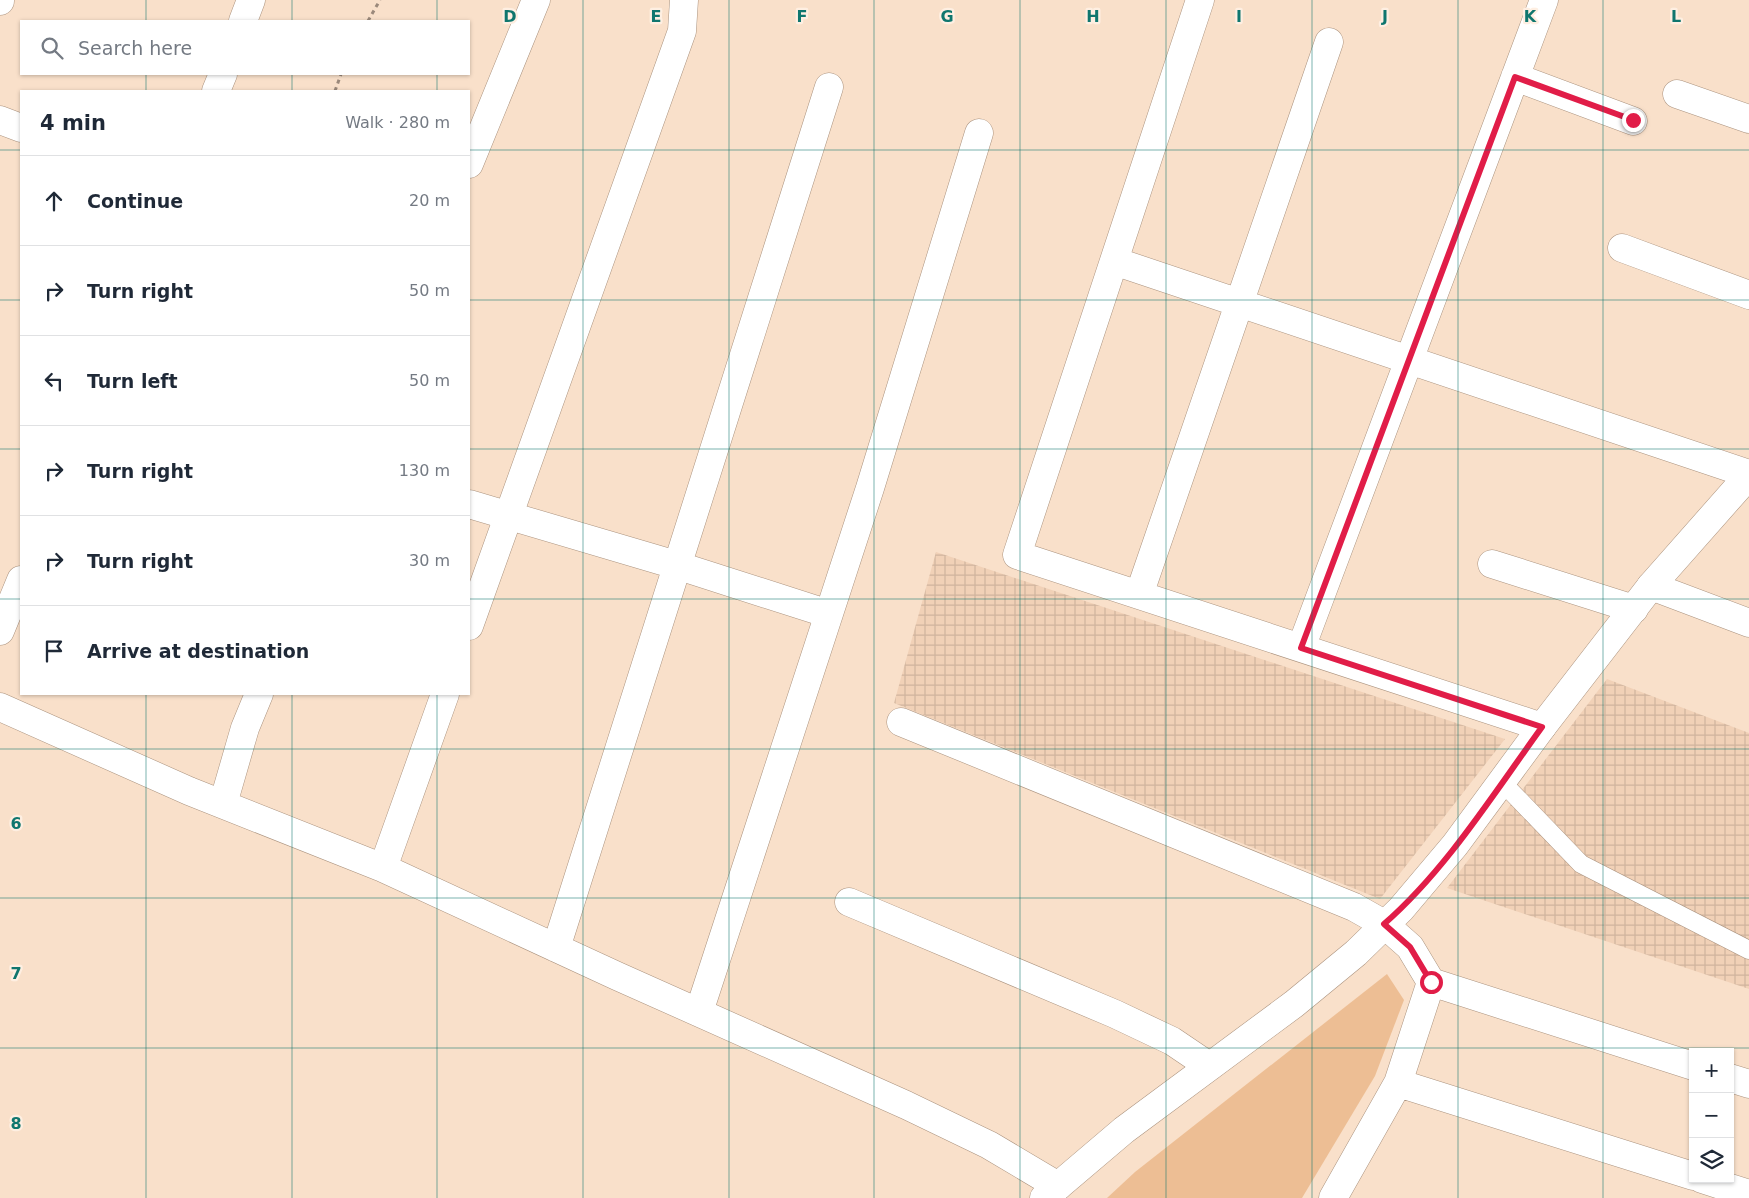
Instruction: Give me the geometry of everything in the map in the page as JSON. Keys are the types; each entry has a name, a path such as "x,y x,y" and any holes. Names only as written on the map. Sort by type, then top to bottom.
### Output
{"street":[{"path":"242,20 251,0"},
{"path":"470,162 536,0"},
{"path":"470,623 682,31 684,0"},
{"path":"1200,0 1017,555 1542,727"},
{"path":"1301,648 1544,0"},
{"path":"1139,595 1330,42"},
{"path":"216,90 222,75"},
{"path":"1515,77 1633,120"},
{"path":"556,948 829,87"},
{"path":"1677,94 1749,119"},
{"path":"0,120 20,128"},
{"path":"699,1012 870,488 979,133"},
{"path":"1622,248 1749,295"},
{"path":"0,707 223,804 383,868 906,1105 989,1145 1051,1192 1124,1130 1294,1004 1356,954 1401,909 1455,845 1542,727 1651,586 1749,474 1114,262"},
{"path":"470,504 676,565 829,614"},
{"path":"1492,564 1634,609"},
{"path":"0,631 20,582"},
{"path":"1651,586 1749,623"},
{"path":"223,804 245,728 259,695"},
{"path":"383,868 445,695"},
{"path":"901,722 1345,903 1384,924 1410,947 1431,982 1689,1065"},
{"path":"850,902 1115,1014 1172,1041 1210,1066"},
{"path":"1333,1198 1398,1084 1431,982"},
{"path":"1734,1079 1749,1084"},
{"path":"1398,1084 1689,1175"},
{"path":"1715,1183 1749,1194"}],"lane":[{"path":"1502,782 1581,864 1749,950"}],"path":[{"path":"369,20 380,0"},
{"path":"335,90 341,75"}],"shaded area":[{"path":"936,552 1505,739 1380,899 894,703"},
{"path":"1607,679 1749,733 1749,989 1447,888"},
{"path":"1387,974 1404,1000 1375,1076 1302,1198 1107,1198 1135,1172"}],"route":[{"path":"1431,982 1410,947 1384,924 1401,909 1455,845 1542,727 1301,648 1515,77 1633,120"}]}
